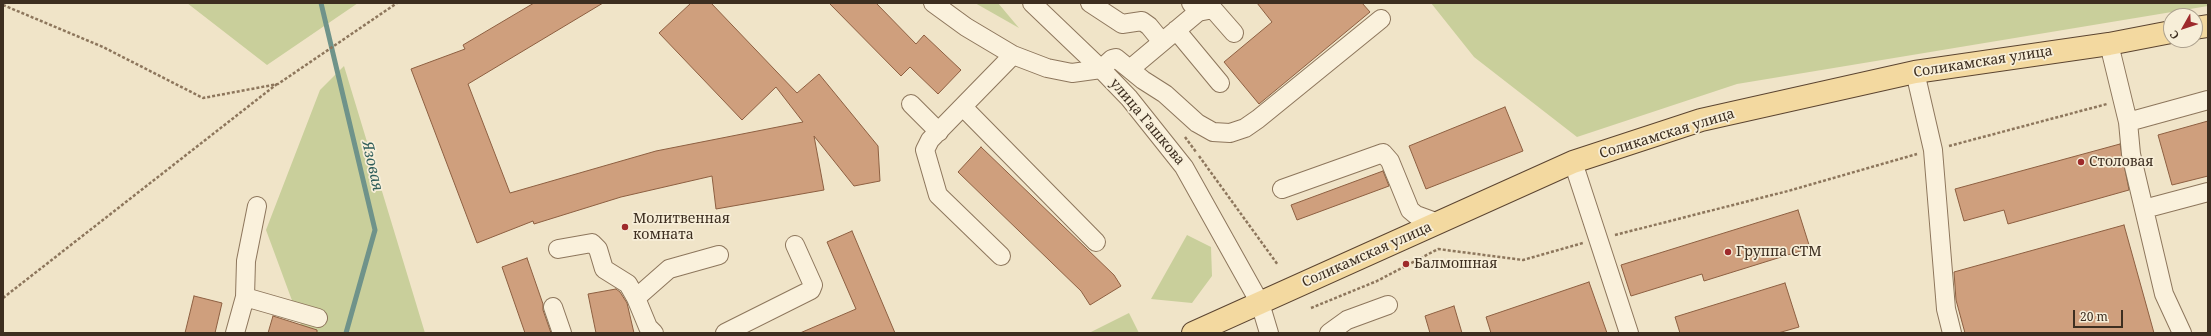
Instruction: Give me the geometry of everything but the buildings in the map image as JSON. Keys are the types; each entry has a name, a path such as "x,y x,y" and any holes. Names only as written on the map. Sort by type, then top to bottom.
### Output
{"main road":[{"name":"Соликамская улица","path":"1193,333 1573,162 1701,120 1914,72 2109,44 2163,34"}],"street":[{"path":"933,3 1012,55 1047,68 1072,74 1101,69 1112,58 1116,58 1165,94 1197,123 1213,132 1230,133 1245,128 1258,119 1381,19"},
{"name":"улица Гашкова","path":"1032,3 1101,69 1157,130 1184,167 1260,303 1269,333"},
{"path":"1090,3 1122,24 1142,21 1149,26 1162,42"},
{"path":"1130,69 1176,30 1194,7 1213,9 1234,32"},
{"path":"1176,30 1220,83"},
{"path":"2109,44 2128,122 2131,154 2164,294 2182,333"},
{"path":"1001,256 938,195 925,150 930,140 1012,55"},
{"path":"1914,72 1933,150 1946,310 1952,333"},
{"path":"2128,122 2208,100"},
{"path":"911,104 939,132"},
{"path":"963,107 1096,242"},
{"path":"1282,189 1383,153 1390,161 1410,210 1416,215 1438,223"},
{"path":"1573,162 1629,333"},
{"path":"2144,210 2208,192"},
{"path":"235,333 245,297 246,261 257,206"},
{"path":"558,249 592,243 598,249 604,269 607,273 628,284 636,298 648,327 654,333"},
{"path":"725,333 811,290 814,285 795,245"},
{"path":"636,298 669,269 720,255"},
{"path":"245,297 318,318"},
{"path":"1329,333 1347,320 1388,305"},
{"path":"553,307 562,333"}],"path":[{"path":"3,298 278,84 397,3"},
{"path":"3,5 103,47 203,98 278,84"},
{"path":"1311,308 1377,281 1438,249 1523,260 1598,239 1788,191 1933,150 2123,100"}],"green space":[{"path":"187,3 358,3 267,65"},
{"path":"975,3 998,3 1019,28"},
{"path":"1431,3 2208,3 2208,6 2196,8 2163,8 2163,13 1737,84 1577,137 1474,57"},
{"path":"344,66 425,333 304,333 266,230 320,90"},
{"path":"1187,235 1211,247 1212,276 1192,303 1151,299"},
{"path":"1129,313 1139,333 1089,333"}],"waterway":[{"name":"Язовая","path":"321,3 375,230 346,333"}],"place":[{"name":"Столовая","path":"2081,162"},
{"name":"Молитвенная комната","path":"625,227"},
{"name":"Группа СТМ","path":"1728,252"},
{"name":"Балмошная","path":"1406,264"}]}
